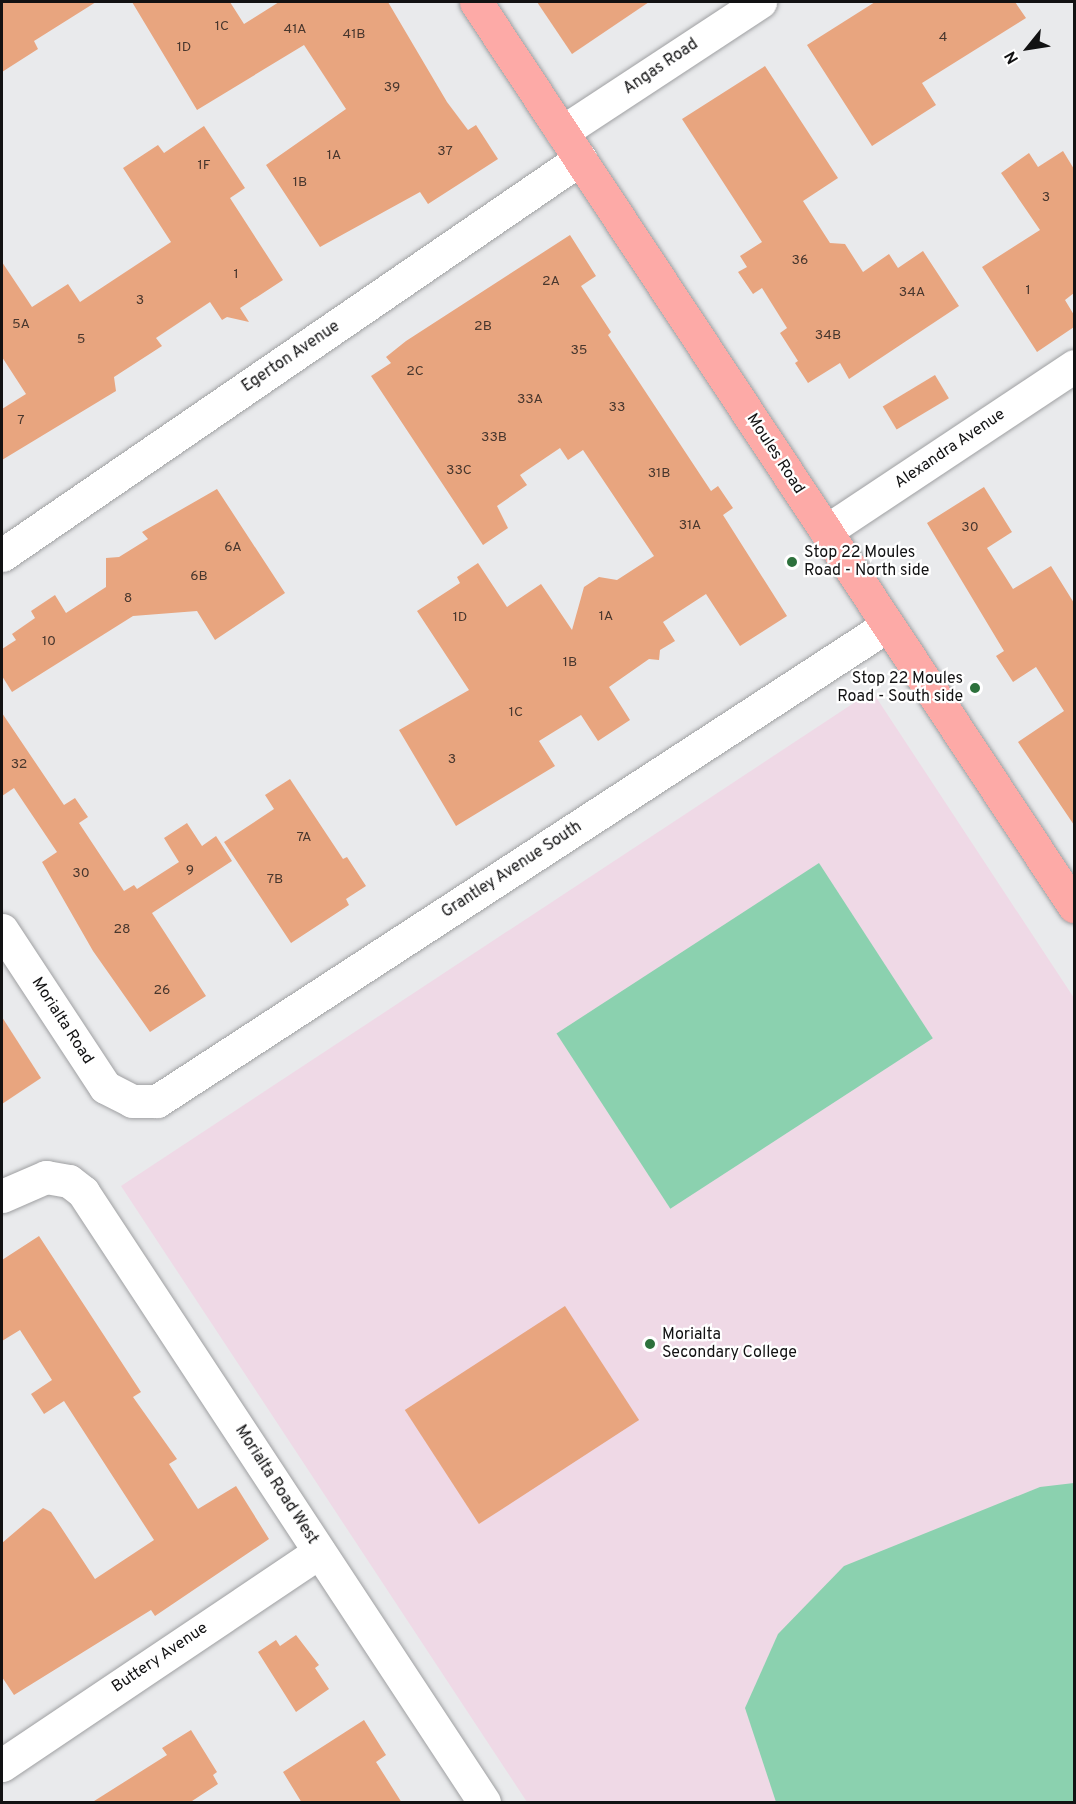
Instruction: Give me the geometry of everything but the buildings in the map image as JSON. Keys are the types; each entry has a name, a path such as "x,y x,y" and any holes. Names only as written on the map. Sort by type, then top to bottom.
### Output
{"main road":[{"name":"Moules Road","path":"476,2 1074,906"}],"street":[{"name":"Angas Road","path":"571,145 760,2"},
{"name":"Egerton Avenue","path":"2,555 571,145"},
{"name":"Alexandra Avenue","path":"826,531 1074,366"},
{"name":"Grantley Avenue South","path":"132,1101 157,1101 888,625"},
{"name":"Morialta Road","path":"2,930 105,1087 132,1101"},
{"name":"Morialta Road West","path":"2,1196 36,1178 58,1178 78,1187 96,1208 484,1803"},
{"name":"Buttery Avenue","path":"2,1765 319,1552"}],"shaded area":[{"name":"Morialta Secondary College","path":"872,691 1074,998 1074,1802 527,1802 121,1186"}],"green space":[{"path":"819,863 933,1038 670,1209 556,1033"},
{"path":"1074,1483 1074,1802 776,1802 745,1708 778,1634 844,1566 1040,1487"}],"place":[{"name":"Stop 22 Moules Road - North side","path":"792,562"},
{"name":"Stop 22 Moules Road - South side","path":"975,688"},
{"name":"Morialta Secondary College","path":"650,1344"}]}
